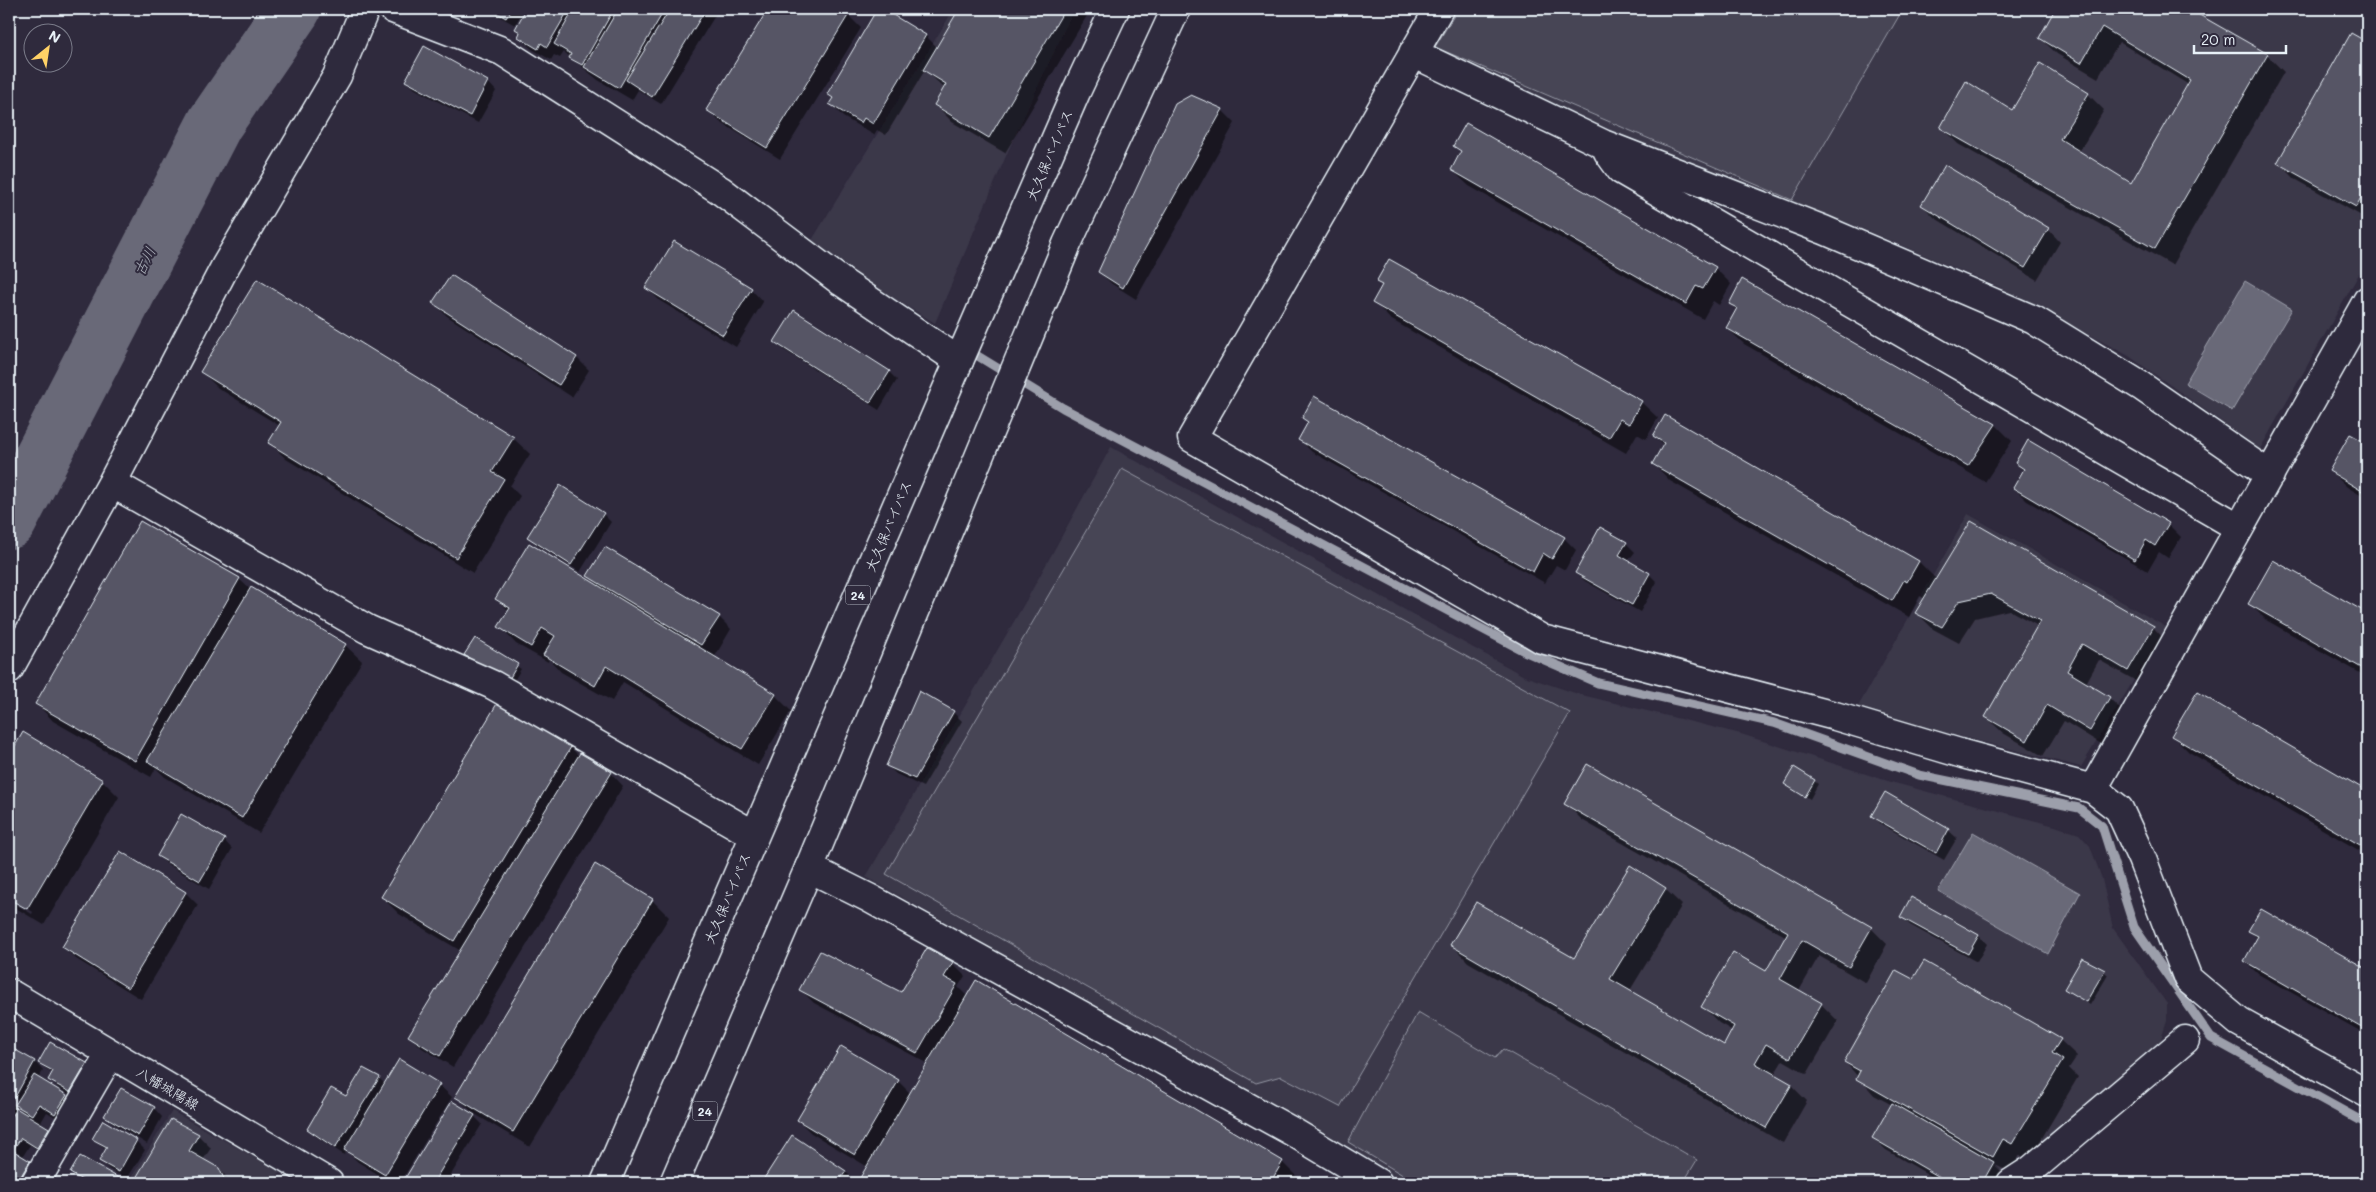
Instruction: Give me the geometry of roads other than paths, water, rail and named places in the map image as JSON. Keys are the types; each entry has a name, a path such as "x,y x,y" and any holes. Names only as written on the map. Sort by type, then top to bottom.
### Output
{"main road":[{"path":"9,669 112,483 226,265 337,76 365,9"},
{"path":"393,9 502,51 720,190 842,282 959,361"},
{"name":"大久保バイパス","path":"605,1183 959,361 1076,92 1115,9"},
{"name":"24","path":"674,1183 809,868 1067,244 1176,9"},
{"path":"1439,9 1192,438 1542,639 1835,716 1963,754 2093,789 2119,809 2142,859 2188,979 2239,1022 2367,1093"},
{"path":"1413,53 1602,144 1824,230 2034,320 2141,386 2270,475"},
{"path":"1602,144 1621,170 2238,528"},
{"path":"2093,789 2367,300"},
{"path":"112,483 368,629 492,685 754,835"},
{"path":"809,868 869,898 1276,1123 1378,1183"},
{"name":"八幡城陽線","path":"9,993 329,1183"},
{"path":"2011,1183 2031,1170 2185,1040"},
{"path":"35,1183 110,1054"}],"water":[{"path":"2245,281 2292,309 2232,411 2185,383"},
{"path":"1973,832 2080,893 2048,954 1938,891"}],"waterway":[{"name":"古川","path":"9,521 215,123 293,9"},
{"path":"968,350 1063,408 1524,651 1598,683 1774,723 1919,775 2079,808 2102,826 2134,927 2211,1038 2367,1124"}]}
